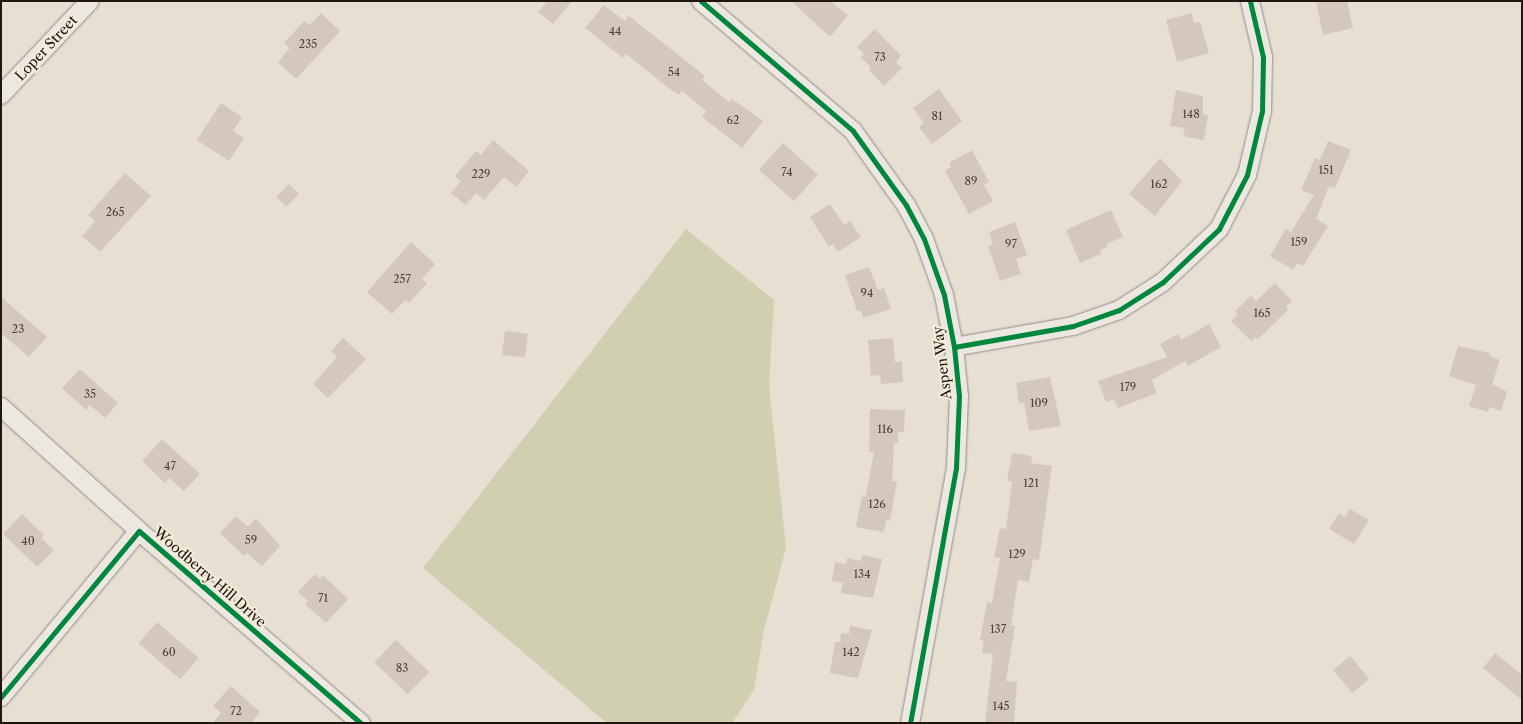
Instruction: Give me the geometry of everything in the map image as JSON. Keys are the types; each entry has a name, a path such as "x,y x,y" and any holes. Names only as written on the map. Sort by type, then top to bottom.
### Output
{"street":[{"name":"Loper Street","path":"1,95 90,1"},
{"name":"Aspen Way","path":"701,1 836,114 888,178 906,205 935,267 954,347 958,396 956,468 910,723"},
{"path":"954,347 1061,328 1114,312 1164,282 1216,232 1234,206 1248,175 1262,111 1263,57 1250,1"},
{"name":"Woodberry Hill Drive","path":"1,407 361,723"},
{"name":"Woodberry Hill Drive","path":"1,697 140,531"}],"green space":[{"path":"686,229 774,300 769,386 786,548 764,630 754,690 732,723 607,723 423,568"}],"building":[{"path":"547,1 572,1 553,24 538,12"},
{"path":"791,1 830,1 848,15 830,37"},
{"path":"1316,1 1347,1 1353,28 1323,35"},
{"path":"604,5 625,21 629,16 705,76 702,80 729,102 732,99 763,121 742,148 702,117 706,111 682,91 679,95 626,54 623,58 585,28"},
{"path":"321,13 340,31 296,79 278,62 290,48 284,43 304,21 310,25"},
{"path":"1192,13 1194,23 1200,22 1209,53 1177,62 1166,20"},
{"path":"875,29 901,56 896,62 902,68 884,86 869,70 871,68 861,57 864,54 857,47"},
{"path":"939,89 962,121 932,144 919,127 924,123 913,108"},
{"path":"1176,90 1203,96 1203,114 1208,115 1204,140 1183,136 1185,128 1170,126"},
{"path":"221,103 242,117 233,131 244,138 229,161 197,140"},
{"path":"493,140 529,171 516,187 504,177 484,200 476,193 466,205 451,193 461,181 455,176 476,151 481,155"},
{"path":"1328,141 1351,150 1335,188 1329,186 1316,219 1328,226 1303,266 1297,263 1293,270 1270,256 1286,229 1291,232 1314,195 1301,190 1315,158 1320,160"},
{"path":"783,143 818,174 794,201 759,170"},
{"path":"972,150 989,182 984,185 993,201 969,214 945,171 951,167 949,163"},
{"path":"1160,158 1182,181 1155,216 1129,194"},
{"path":"125,173 151,196 100,252 82,236 95,221 88,215"},
{"path":"289,184 299,194 286,207 276,197"},
{"path":"830,204 844,225 850,221 861,237 838,252 833,244 829,247 810,217"},
{"path":"1111,210 1123,237 1106,244 1107,247 1100,250 1101,254 1080,263 1066,230"},
{"path":"1015,222 1027,255 1016,259 1021,274 1000,281 988,246 993,244 989,232"},
{"path":"411,242 435,264 422,279 427,283 409,303 405,300 392,314 367,292"},
{"path":"869,267 878,290 884,288 891,309 863,318 861,310 857,311 845,275"},
{"path":"1275,283 1292,301 1286,307 1288,310 1258,339 1255,337 1251,341 1231,321 1238,315 1235,311 1251,296 1256,301"},
{"path":"1,297 47,337 29,357 1,333"},
{"path":"1209,324 1221,347 1188,366 1185,361 1152,380 1157,393 1118,408 1114,399 1106,402 1098,381 1167,357 1160,344 1178,334 1181,340"},
{"path":"505,331 528,334 525,358 502,355"},
{"path":"343,338 366,359 328,398 313,384 337,357 331,351"},
{"path":"893,338 895,362 902,361 903,382 881,384 880,375 871,376 868,340"},
{"path":"1458,346 1490,353 1489,356 1500,360 1492,384 1507,392 1501,411 1489,407 1488,412 1469,406 1476,385 1449,376"},
{"path":"80,369 118,403 105,418 90,405 86,410 62,388"},
{"path":"1050,377 1061,426 1029,431 1024,402 1019,403 1016,383"},
{"path":"870,409 905,410 904,432 898,432 898,443 894,443 892,481 897,482 890,521 886,520 884,532 856,527 862,495 866,496 874,452 869,452"},
{"path":"162,439 200,474 184,491 169,478 165,483 142,461"},
{"path":"1012,453 1032,456 1031,463 1052,466 1039,560 1033,559 1029,582 1018,580 1011,625 1015,626 1006,681 1017,682 1014,723 985,723 993,654 982,653 984,641 980,640 987,602 992,603 1000,558 994,557 1000,528 1006,529 1012,482 1007,481"},
{"path":"1350,509 1369,520 1354,544 1329,529 1339,513 1345,517"},
{"path":"22,514 44,535 41,538 54,550 37,567 3,534"},
{"path":"236,516 248,527 256,518 280,546 262,566 247,553 244,556 220,533"},
{"path":"862,555 882,559 873,598 841,593 843,583 832,581 835,562 846,564 847,558 861,561"},
{"path":"315,574 320,579 323,575 348,599 326,623 305,604 308,601 298,592"},
{"path":"157,622 199,658 180,679 139,643"},
{"path":"850,626 872,630 858,678 830,673 835,642 840,642 841,633 849,634"},
{"path":"396,640 429,672 408,694 374,662"},
{"path":"1495,653 1522,675 1522,700 1483,668"},
{"path":"1350,656 1369,679 1352,693 1333,670"},
{"path":"231,686 260,712 251,723 213,723 221,713 213,706"}],"cycle path":[{"path":"701,1 853,131 906,205 924,239 944,295 954,347 959,396 956,468 910,723"},
{"path":"954,347 1073,326 1119,310 1163,282 1219,229 1247,175 1262,111 1263,57 1250,1"},
{"path":"1,697 139,531 361,723"}]}
